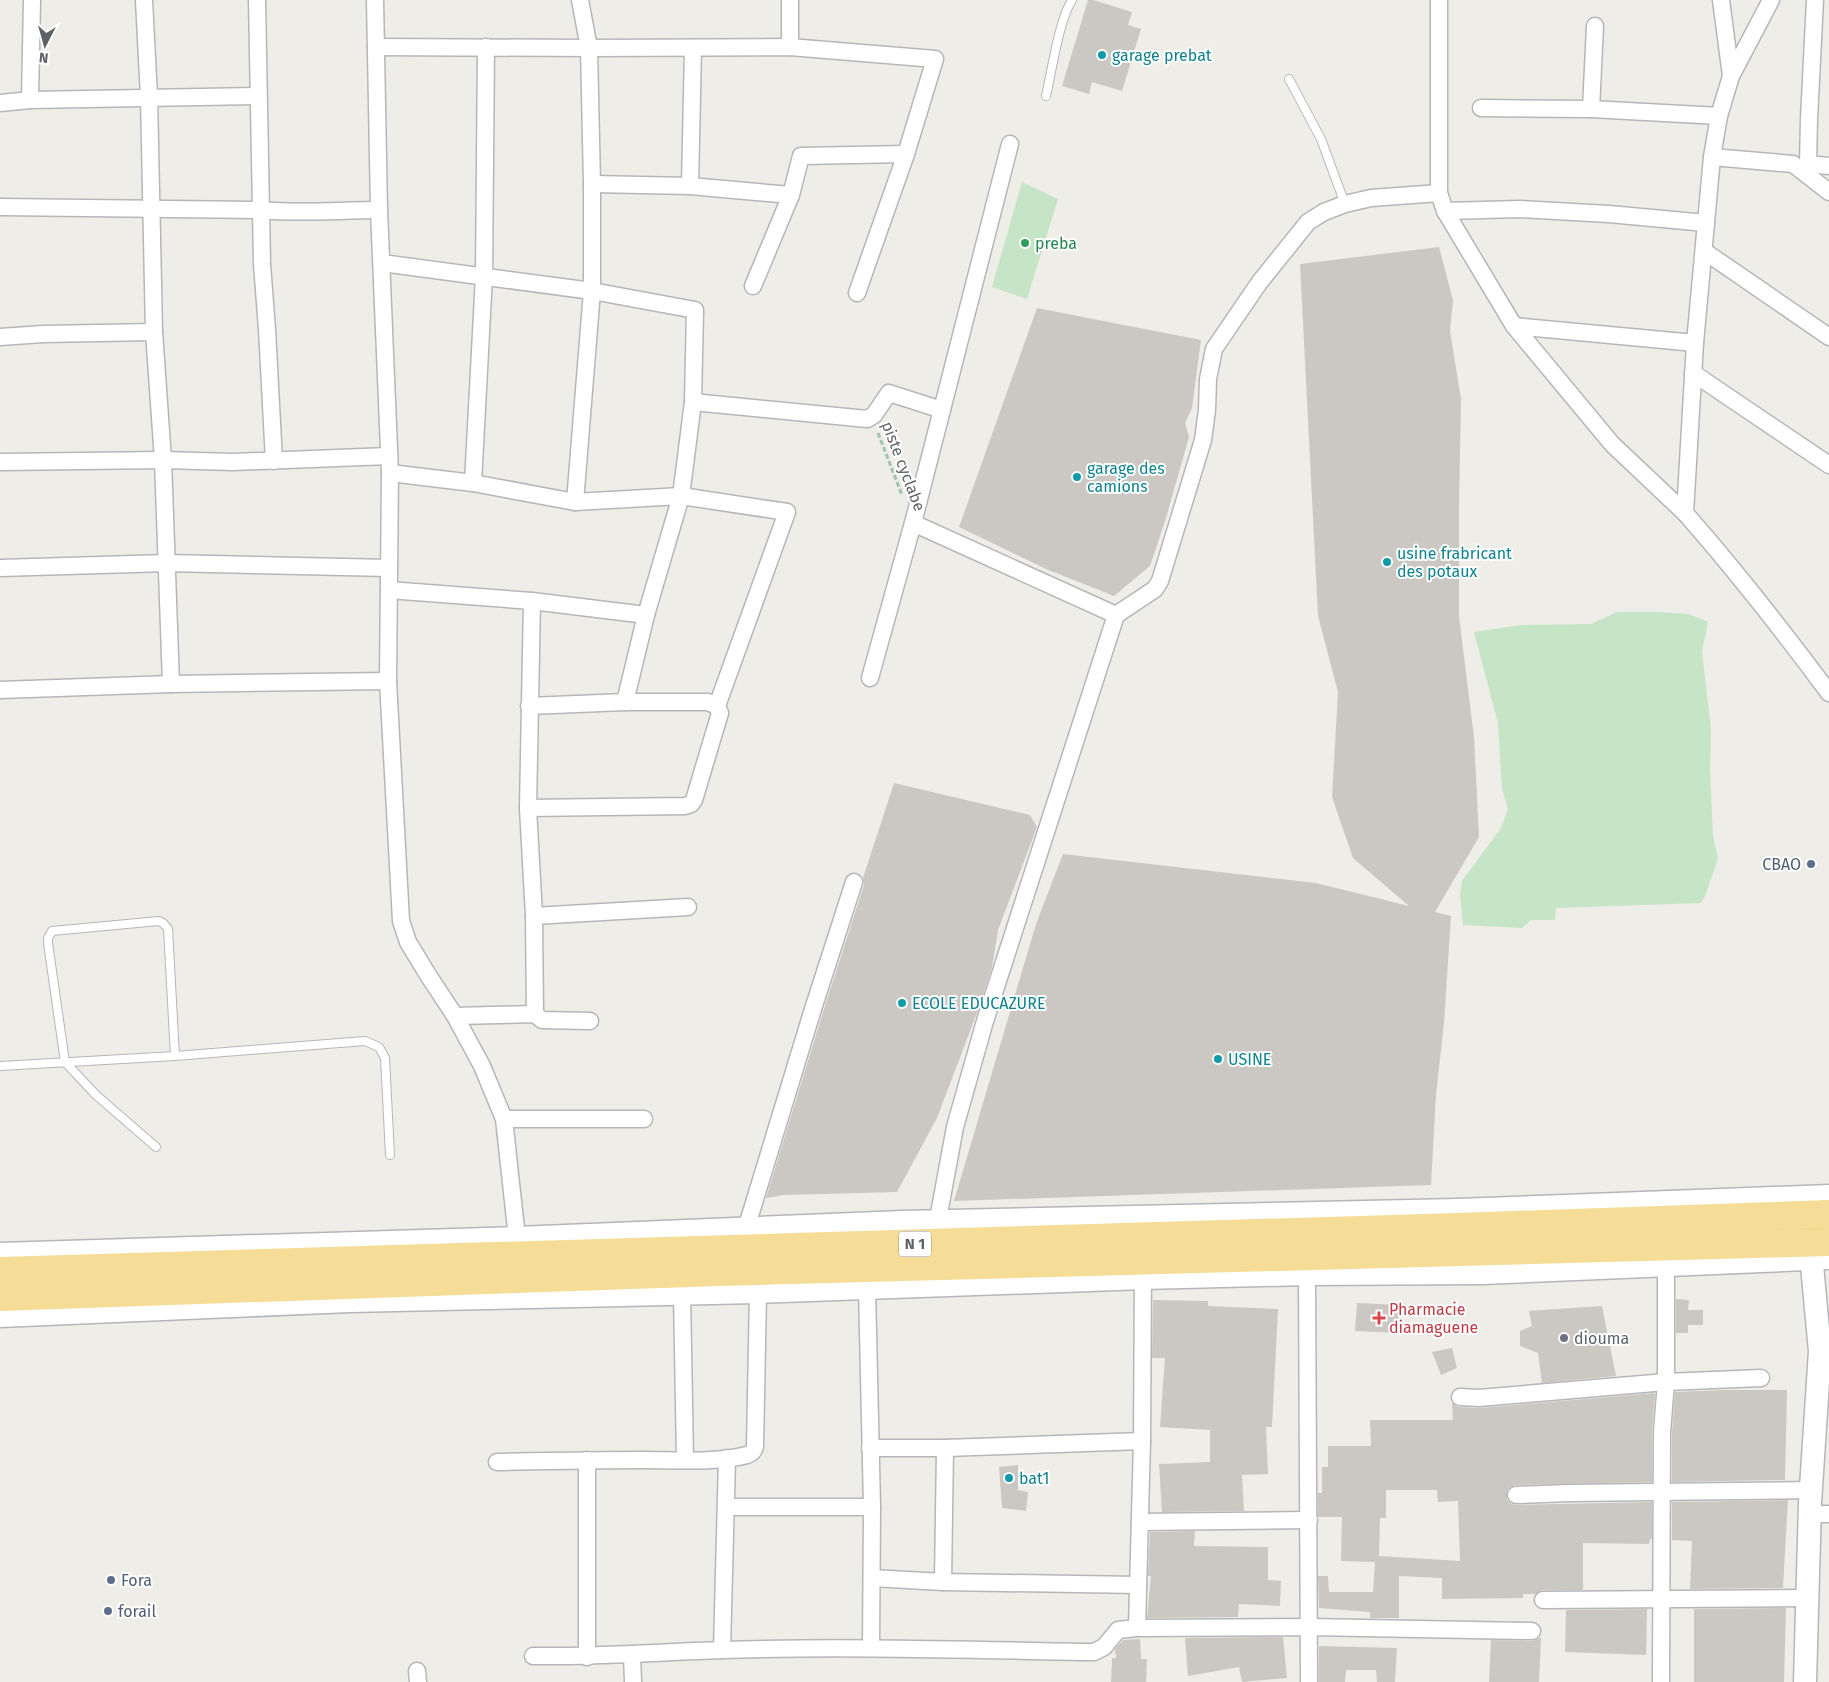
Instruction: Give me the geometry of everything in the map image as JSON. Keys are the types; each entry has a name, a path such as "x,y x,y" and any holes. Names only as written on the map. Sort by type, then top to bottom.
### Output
{"highway":[{"name":"N 1","path":"0,1271 935,1233 1457,1219 1819,1205"},
{"name":"N 1","path":"0,1297 710,1272 1143,1270 1820,1250"}],"street":[{"path":"30,100 32,0"},
{"path":"144,0 149,97 154,332 163,460 171,684"},
{"path":"257,0 262,264 274,461"},
{"path":"375,0 379,210 390,474 388,681 400,921 408,942 455,1016 482,1066 504,1119 517,1238"},
{"path":"575,502 592,291 590,48 580,0"},
{"path":"790,0 790,47"},
{"path":"1439,0 1439,193 1445,211 1514,326 1612,444 1685,513 1725,558 1829,693"},
{"path":"1721,0 1732,76"},
{"path":"1685,513 1695,343 1712,157 1719,116 1732,76 1771,0"},
{"path":"1800,164 1809,119 1815,0"},
{"path":"1591,109 1595,26"},
{"path":"376,47 790,47 935,59 906,154 857,293"},
{"path":"473,483 484,276 486,47"},
{"path":"690,186 693,48"},
{"path":"0,103 30,100 258,96"},
{"path":"1481,108 1591,109 1719,116"},
{"path":"870,678 913,523 1010,144"},
{"path":"754,286 791,195 802,156 906,154"},
{"path":"1712,157 1829,166"},
{"path":"1800,164 1829,192"},
{"path":"592,184 690,186 791,195"},
{"path":"0,1254 517,1238 902,1222 935,1233 955,1127 985,1021 1116,615 1155,589 1160,581 1203,440 1207,410 1208,379 1214,349 1259,282 1308,222 1324,212 1345,204 1371,198 1439,193"},
{"path":"0,207 261,210 299,213 330,210 379,210"},
{"path":"1445,211 1520,210 1610,214 1706,223"},
{"path":"1704,251 1829,337"},
{"path":"382,263 592,291 695,310 692,402 681,496 646,614 625,702"},
{"path":"1514,326 1695,343"},
{"path":"0,338 43,334 154,332"},
{"path":"1693,373 1829,465"},
{"path":"692,402 867,419 872,417 889,393 942,410"},
{"path":"0,462 163,460 233,462 389,456"},
{"path":"390,474 473,483 575,502 681,496 786,512 717,706 720,713 694,800 691,804 685,806 528,808"},
{"path":"913,523 1116,615"},
{"path":"0,568 166,563 390,568"},
{"path":"390,590 532,601 646,614"},
{"path":"532,601 528,808 534,916 535,1014"},
{"path":"0,690 171,684 388,681"},
{"path":"529,706 625,702 708,702 717,706"},
{"path":"746,1229 807,1027 854,882"},
{"path":"534,916 688,907"},
{"path":"455,1016 535,1014 542,1020 590,1021"},
{"path":"504,1119 644,1120"},
{"path":"1805,1682 1807,1598 1819,1514 1811,1490 1820,1350 1820,1250"},
{"path":"0,1316 350,1301 867,1288 1143,1270 1307,1274 1483,1273 1666,1256 1666,1382 1662,1432 1660,1682"},
{"path":"1137,1628 1142,1441 1143,1270"},
{"path":"1307,1274 1309,1682"},
{"path":"867,1288 872,1507 870,1648"},
{"path":"497,1462 685,1460 727,1458 753,1452 755,1447 758,1292"},
{"path":"682,1293 685,1460"},
{"path":"1460,1397 1479,1398 1666,1382 1761,1378"},
{"path":"870,1448 945,1448 1142,1441"},
{"path":"943,1582 945,1448"},
{"path":"722,1650 727,1458"},
{"path":"587,1460 587,1657"},
{"path":"1516,1495 1662,1491 1811,1490"},
{"path":"726,1507 872,1507"},
{"path":"1140,1522 1308,1520"},
{"path":"872,1578 943,1582 1138,1585"},
{"path":"1543,1600 1807,1598"},
{"path":"534,1656 587,1657 722,1650 870,1648 1094,1652 1104,1647 1118,1630 1137,1628 1309,1627 1532,1631"},
{"path":"632,1655 633,1682"}],"lane":[{"path":"1046,96 1062,27 1072,0"},
{"path":"1289,79 1322,140 1345,204"},
{"path":"156,1147 96,1095 65,1062 48,943 52,931 158,921 163,923 168,929 175,1056"},
{"path":"0,1066 175,1056 365,1041 380,1048 386,1058 390,1155"}],"path":[{"name":"piste cyclabe","path":"872,417 913,523"}],"green space":[{"name":"preba","path":"1022,182 1058,199 1027,299 992,287"},
{"path":"1617,612 1689,614 1708,622 1702,651 1711,729 1710,769 1713,836 1718,859 1705,896 1701,903 1556,908 1555,920 1531,920 1522,928 1463,925 1460,894 1462,881 1501,828 1508,809 1502,789 1498,723 1474,632 1521,625 1591,624"}],"building":[{"name":"garage prebat","path":"1088,0 1132,12 1128,25 1141,29 1122,91 1092,82 1089,94 1062,86"},
{"name":"USINE","path":"1439,247 1453,300 1450,331 1461,399 1459,616 1474,737 1479,837 1435,912 1451,916 1444,1023 1436,1095 1431,1185 954,1201 1036,924 1063,854 1316,883 1409,906 1353,858 1332,797 1338,692 1318,616 1300,264"},
{"name":"garage des camions","path":"1037,308 1201,340 1192,408 1185,423 1189,437 1150,566 1114,596 1046,569 959,527"},
{"name":"ECOLE EDUCAZURE","path":"894,783 1030,815 1037,827 998,930 992,967 980,1005 937,1118 897,1192 784,1195 766,1198 864,885 863,878"},
{"path":"1676,1299 1689,1300 1688,1310 1703,1310 1703,1325 1688,1325 1688,1333 1676,1333"},
{"path":"1153,1300 1208,1301 1208,1306 1278,1309 1272,1427 1266,1427 1268,1474 1242,1475 1244,1511 1162,1512 1159,1464 1210,1462 1210,1430 1160,1427 1165,1358 1152,1358"},
{"path":"1357,1303 1399,1305 1398,1333 1355,1331"},
{"name":"diouma","path":"1602,1306 1616,1376 1542,1383 1538,1353 1520,1346 1520,1331 1532,1326 1529,1311"},
{"path":"1452,1348 1457,1368 1441,1375 1432,1352"},
{"path":"1787,1390 1785,1480 1672,1482 1672,1432 1675,1392"},
{"path":"1655,1393 1652,1432 1652,1482 1516,1485 1510,1487 1507,1491 1507,1500 1511,1504 1516,1505 1652,1502 1652,1539 1650,1539 1649,1544 1583,1543 1583,1590 1542,1590 1535,1594 1523,1594 1523,1598 1442,1599 1442,1578 1399,1576 1399,1618 1370,1618 1370,1612 1319,1608 1318,1576 1328,1576 1329,1592 1373,1592 1375,1562 1341,1561 1342,1517 1318,1517 1318,1493 1322,1493 1322,1467 1328,1467 1328,1446 1371,1446 1370,1420 1453,1420 1452,1403 1459,1407 1480,1408","holes":["1386,1490 1437,1490 1438,1502 1458,1501 1460,1561 1379,1556 1380,1518 1386,1518"]},
{"name":"bat1","path":"1018,1465 1018,1490 1028,1492 1026,1511 1002,1508 999,1467"},
{"path":"1788,1500 1783,1588 1690,1589 1692,1541 1672,1540 1672,1502"},
{"path":"1195,1531 1194,1546 1268,1547 1268,1580 1281,1581 1280,1606 1239,1604 1238,1617 1147,1618 1151,1576 1148,1576 1150,1532"},
{"path":"1786,1608 1784,1682 1694,1682 1694,1609"},
{"path":"1647,1609 1646,1655 1565,1652 1566,1610"},
{"path":"1283,1637 1287,1678 1242,1682 1239,1667 1188,1676 1185,1638"},
{"path":"1541,1638 1539,1682 1489,1682 1491,1640 1532,1641"},
{"path":"1140,1639 1141,1659 1147,1659 1146,1682 1111,1682 1112,1658 1116,1658 1115,1649 1123,1640"},
{"path":"1319,1646 1397,1648 1395,1682 1377,1682 1376,1670 1346,1670 1345,1682 1319,1682"}],"place":[{"name":"garage prebat","path":"1102,55"},
{"name":"preba","path":"1025,243"},
{"name":"garage des camions","path":"1077,477"},
{"name":"usine frabricant des potaux","path":"1387,562"},
{"name":"CBAO","path":"1811,864"},
{"name":"ECOLE EDUCAZURE","path":"902,1003"},
{"name":"USINE","path":"1218,1059"},
{"name":"Pharmacie diamaguene","path":"1379,1318"},
{"name":"diouma","path":"1564,1338"},
{"name":"bat1","path":"1009,1478"},
{"name":"Fora","path":"111,1580"},
{"name":"forail","path":"108,1611"}]}
